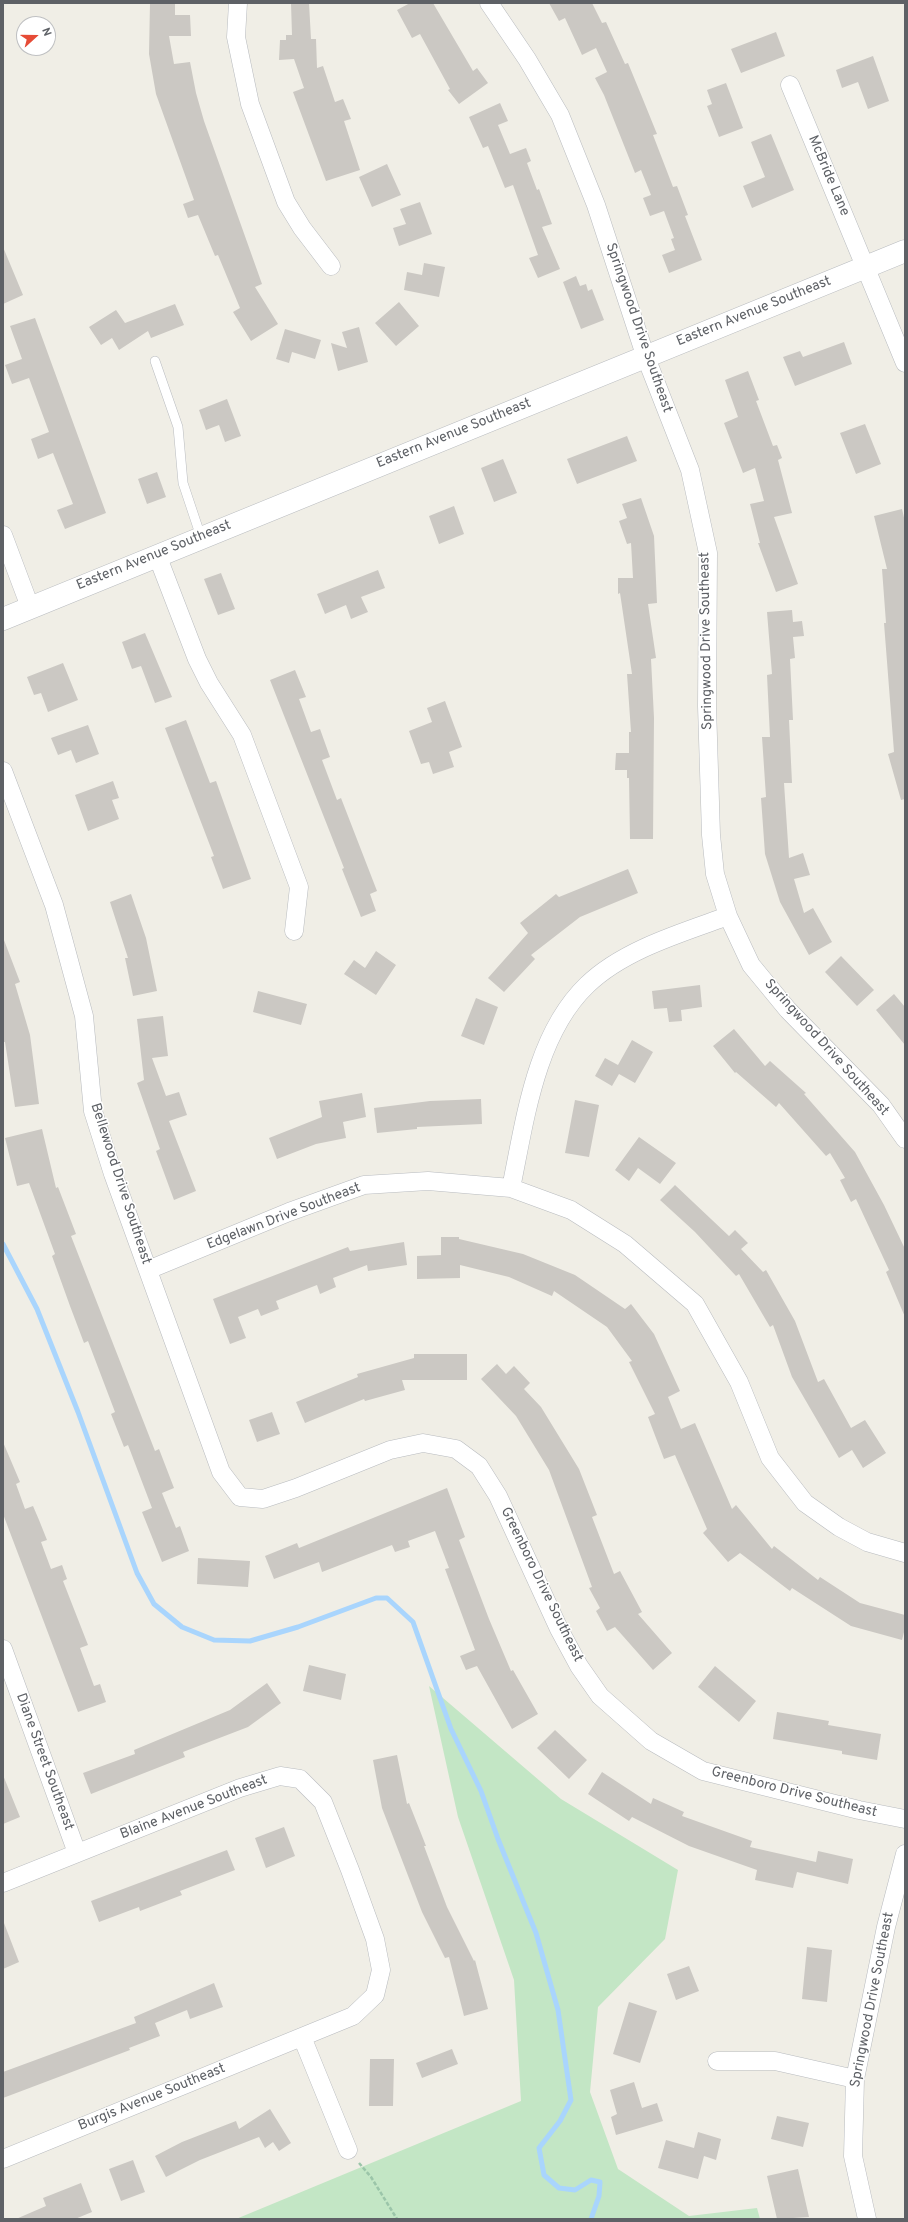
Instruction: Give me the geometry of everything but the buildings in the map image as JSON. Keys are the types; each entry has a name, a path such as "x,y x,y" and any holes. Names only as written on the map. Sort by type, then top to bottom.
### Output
{"street":[{"path":"238,3 236,37 250,104 286,202 302,228 331,266"},
{"name":"Springwood Drive Southeast","path":"489,3 527,59 560,115 596,205 645,356 690,470 708,553 708,706 711,834 715,874 728,916 751,965 788,1010 881,1105 905,1139"},
{"name":"McBride Lane","path":"790,85 905,363"},
{"name":"Eastern Avenue Southeast","path":"3,619 905,251"},
{"path":"3,535 30,607"},
{"path":"158,555 197,659 209,683 242,734 299,887 294,931"},
{"name":"Bellewood Drive Southeast","path":"3,770 54,906 84,1016 93,1111 148,1270 221,1472 240,1497"},
{"path":"511,1188 535,1075 566,1008 587,984 616,964 653,944 728,916"},
{"name":"Edgelawn Drive Southeast","path":"148,1270 289,1212 364,1186 428,1181 511,1188 571,1210 619,1240 695,1304 739,1382 770,1458 805,1503 839,1527 867,1542 905,1553"},
{"name":"Greenboro Drive Southeast","path":"240,1497 263,1499 296,1488 390,1450 417,1444 423,1443 456,1449 479,1466 498,1496 559,1629 579,1666 600,1696 651,1741 703,1772 860,1810 905,1819"},
{"name":"Diane Street Southeast","path":"3,1649 77,1853"},
{"name":"Blaine Avenue Southeast","path":"3,1883 240,1788 280,1776 300,1779 323,1802 375,1939 382,1970 375,1995"},
{"name":"Springwood Drive Southeast","path":"867,2219 853,2156 856,2079 886,1926 905,1854"},
{"name":"Burgis Avenue Southeast","path":"3,2159 353,2016 375,1995"},
{"path":"302,2037 348,2150"},
{"path":"717,2061 775,2060 856,2079"}],"lane":[{"path":"155,361 178,427 183,483 201,537"}],"path":[{"path":"348,2150 372,2177 397,2219"}],"green space":[{"path":"429,1686 561,1799 678,1870 665,1939 598,2007 590,2092 618,2169 689,2216 757,2208 760,2219 236,2219 521,2101 514,1980 458,1817"}],"waterway":[{"path":"3,1244 37,1309 78,1412 137,1573 154,1604 182,1627 214,1640 250,1641 298,1627 376,1598 387,1598 413,1622 451,1729 481,1791 498,1839 536,1933 558,2010 571,2100 560,2121 539,2148 544,2175 559,2188 575,2190 591,2180 600,2182 599,2196 591,2219"}]}
